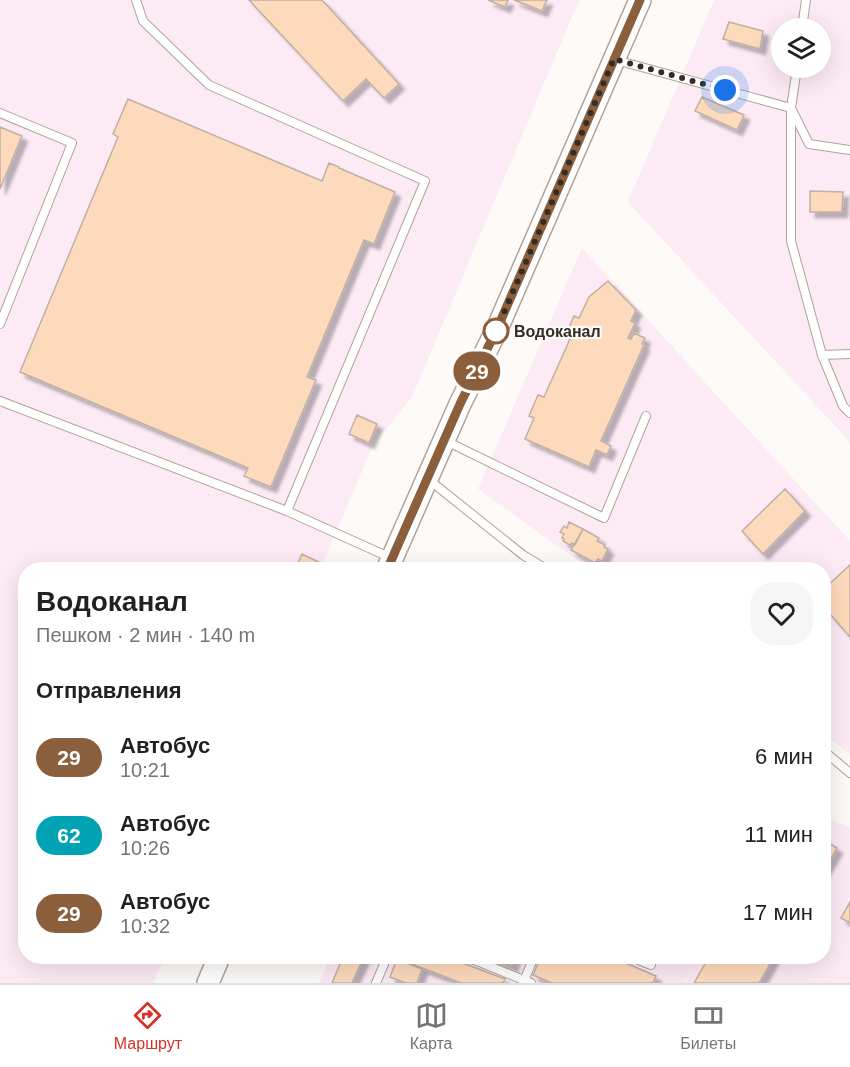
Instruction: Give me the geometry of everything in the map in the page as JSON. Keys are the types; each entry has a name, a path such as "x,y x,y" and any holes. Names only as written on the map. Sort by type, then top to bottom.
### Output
{"main road":[{"path":"391,562 460,404 497,329 640,0"},
{"path":"208,983 216,964"}],"lane":[{"path":"136,0 143,21 208,85 425,181 287,511"},
{"path":"803,18 806,0"},
{"path":"614,59 791,108 809,144 850,150"},
{"path":"795,78 791,108 791,241 822,355 843,406 850,413"},
{"path":"0,113 72,143 1,320"},
{"path":"822,355 850,354"},
{"path":"0,401 287,511 386,562"},
{"path":"444,440 604,518 646,416"},
{"path":"427,478 535,562"},
{"path":"831,757 850,773"},
{"path":"377,983 384,964"},
{"path":"484,964 526,982 532,964"}],"shaded area":[{"path":"0,0 579,0 412,397 373,445 323,562 18,562 18,964 162,964 153,983 0,983"},
{"path":"714,0 850,0 850,442 628,202"},
{"path":"582,248 850,541 850,754 831,740 831,562 580,562 478,489"},
{"path":"831,820 850,827 850,983 686,983 692,966 685,983 319,983 327,964 831,964"}],"building":[{"path":"249,0 322,0 399,84 384,98 366,79 343,101"},
{"path":"488,0 508,0 505,7"},
{"path":"514,0 547,0 542,11"},
{"path":"729,22 763,31 760,49 723,39"},
{"path":"702,97 744,115 737,130 695,111"},
{"path":"128,99 322,181 329,163 395,192 374,244 364,240 307,377 316,380 271,487 244,476 248,468 20,372 118,137 113,134"},
{"path":"0,127 22,136 0,189"},
{"path":"810,191 843,192 842,212 810,212"},
{"path":"608,281 636,310 631,321 635,323 628,338 631,339 634,333 645,338 642,344 644,345 601,441 611,446 607,455 596,450 589,467 525,439 534,418 529,416 538,395 544,397 570,339 565,337 574,316 579,318 589,297"},
{"path":"357,415 377,424 369,443 349,434"},
{"path":"785,489 805,511 763,554 742,531"},
{"path":"569,522 583,529 575,545 563,541 564,534 560,532 564,526 567,528"},
{"path":"583,529 599,538 597,541 608,549 602,561 598,559 596,562 571,550"},
{"path":"302,554 319,562 298,562"},
{"path":"850,565 850,637 831,615 831,583"},
{"path":"831,844 837,848 831,859"},
{"path":"850,902 850,923 841,918"},
{"path":"340,964 361,964 352,983 332,983"},
{"path":"395,964 410,964 422,969 417,983 406,983 390,977"},
{"path":"412,964 465,964 505,979 503,983 461,983"},
{"path":"538,964 628,964 656,976 653,983 552,983 533,975"},
{"path":"705,964 770,964 759,983 694,983"}],"bus line":[{"name":"29","path":"391,562 460,404 497,329 640,0"}],"place":[{"name":"Водоканал","path":"496,331"}],"route":[{"path":"496,331 614,59 725,90"}]}
